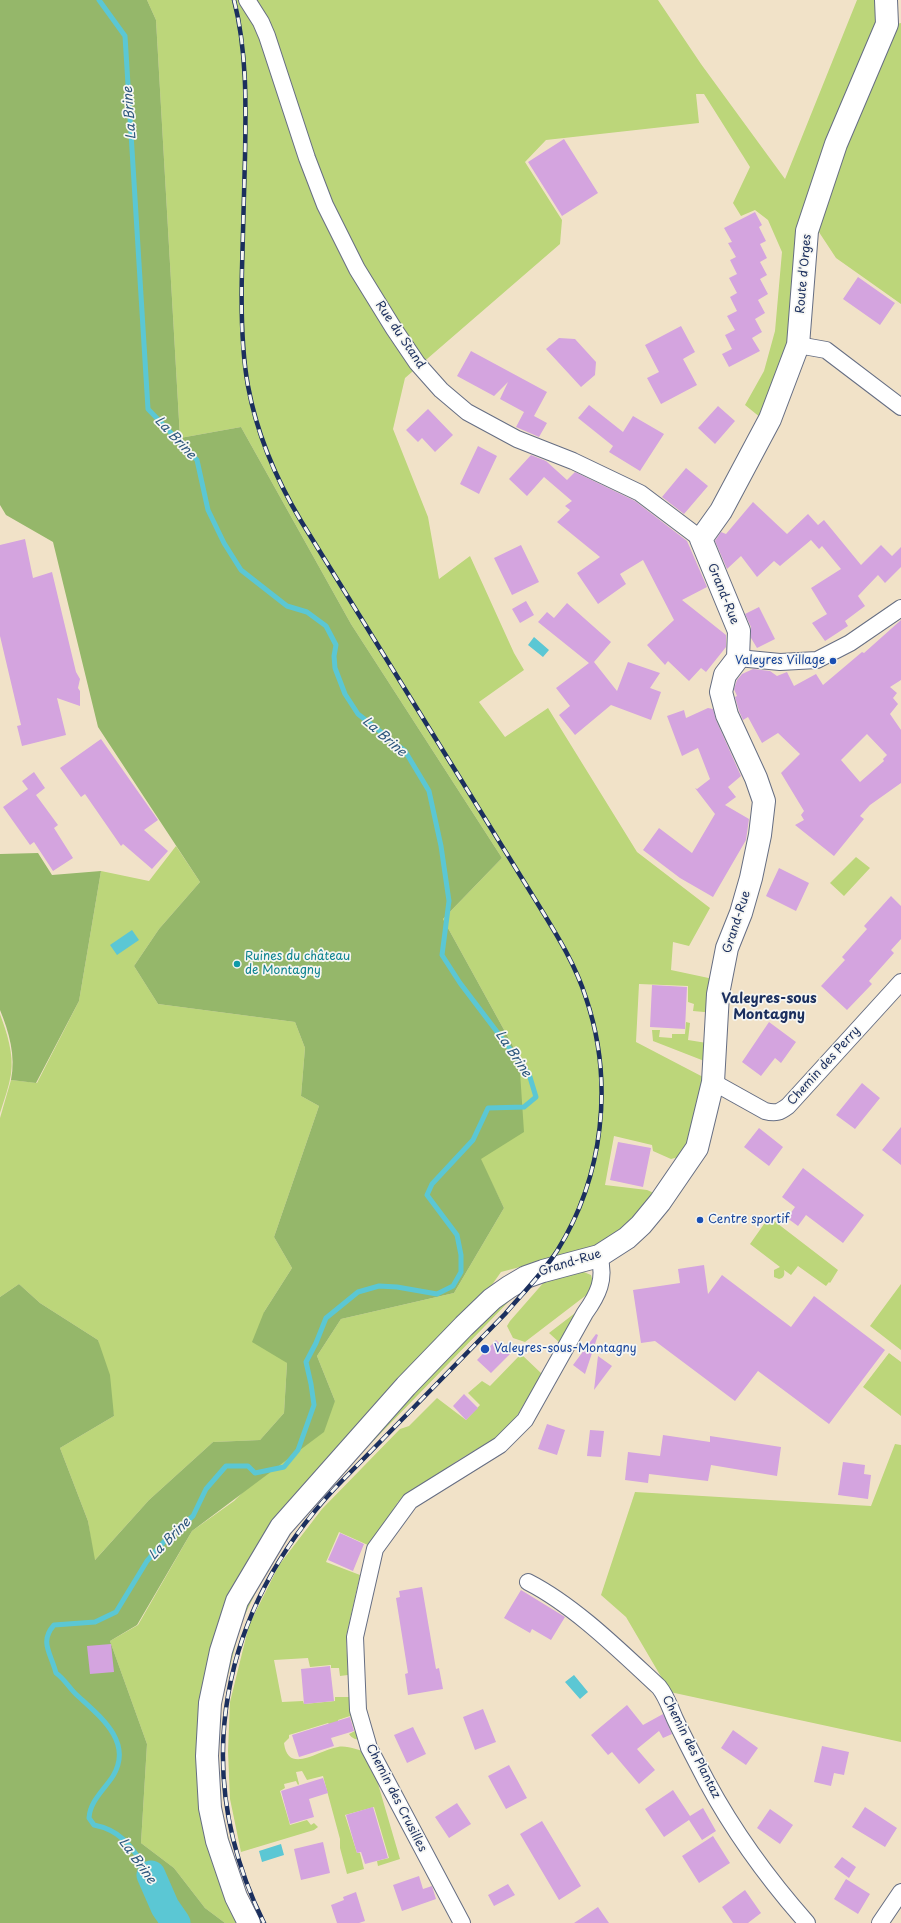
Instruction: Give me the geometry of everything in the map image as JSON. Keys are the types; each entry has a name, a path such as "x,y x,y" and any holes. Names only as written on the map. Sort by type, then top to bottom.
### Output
{"street":[{"name":"Rue du Stand","path":"248,0 261,22 267,36 307,158 325,205 357,269 417,363 441,390 474,416 517,440 573,461 640,493 701,539"},
{"name":"Route d'Orges","path":"701,539 722,511 770,419 798,345 806,231 836,144 887,24 886,0"},
{"path":"798,345 826,350 901,407"},
{"name":"Grand-Rue","path":"249,1923 236,1897 217,1841 210,1808 206,1756 210,1704 221,1651 237,1601 281,1527 406,1386 492,1299 509,1286 526,1277 599,1256 627,1238 641,1226 660,1202 697,1148 713,1082 719,987 727,948 741,913 751,878 760,835 764,801 756,778 727,715 721,692 725,675 738,658 739,631 701,539"},
{"path":"738,658 780,662 817,660 850,643 901,608"},
{"name":"Chemin des Perry","path":"713,1082 765,1111 775,1113 781,1111 788,1106 901,982"},
{"name":"Chemin des Crusilles","path":"462,1923 369,1748 358,1710 355,1637 375,1549 410,1501 500,1445 525,1420 585,1313 596,1297 602,1278 602,1266 599,1256"},
{"name":"Chemin des Plantaz","path":"528,1582 549,1593 576,1613 659,1687 667,1698 674,1718 707,1783 732,1823 778,1889 807,1923"},
{"path":"880,1923 901,1892"}],"green space":[{"path":"0,0 147,0 156,20 180,438 241,427 351,624 502,858 443,919 519,1057 524,1132 481,1159 504,1208 454,1293 341,1319 317,1356 335,1401 324,1432 192,1531 137,1625 110,1641 147,1744 141,1843 174,1868 205,1908 225,1923 0,1923 0,1297 19,1284 40,1303 98,1340 110,1375 114,1416 60,1448 88,1521 95,1560 149,1500 213,1442 260,1440 284,1413 287,1363 252,1342 264,1312 292,1268 274,1237 319,1106 301,1096 305,1048 295,1022 158,1004 134,966 159,929 200,882 98,727 53,542 6,515 0,505"},
{"path":"147,0 658,0 701,64 785,179 857,0 885,0 835,144 794,346 766,422 745,405 764,371 775,331 782,252 768,220 755,210 741,216 733,203 750,167 704,94 696,94 699,123 546,140 525,162 562,220 560,244 405,378 393,429 428,517 439,579 470,556 514,653 524,670 479,702 505,737 548,708 637,852 710,908 689,946 673,942 671,970 718,980 715,1013 693,1011 694,1004 688,1002 688,986 639,984 636,1042 705,1078 693,1131 682,1156 671,1159 653,1151 652,1145 614,1136 605,1185 647,1190 654,1193 642,1211 599,1246 501,1272 489,1289 470,1306 236,1601 205,1756 248,1923 225,1923 205,1908 174,1868 141,1843 147,1744 110,1641 138,1625 192,1531 234,1501 335,1401 317,1356 341,1319 454,1293 504,1208 480,1159 519,1057 443,919 502,858 351,624 241,427 180,438 156,20"},
{"path":"901,23 901,304 836,258 811,220 887,26"},
{"path":"176,846 200,882 159,929 134,966 158,1004 295,1022 305,1048 301,1096 319,1106 274,1237 292,1268 264,1312 287,1363 284,1413 260,1440 213,1442 149,1500 94,1561 88,1521 60,1448 114,1416 98,1340 40,1303 19,1284 0,1297 0,1118 11,1080 37,1083 79,1001 101,871 149,881"},
{"path":"38,853 52,875 101,871 79,1001 36,1083 11,1080 13,1062 11,1044 0,1010 0,854"},
{"path":"856,857 870,868 844,896 830,883"},
{"path":"0,1014 9,1044 12,1066 9,1084 0,1113"},
{"path":"686,1022 690,1023 688,1040 713,1044 712,1064 653,1041 652,1030 660,1030 659,1037 672,1038 672,1034 685,1034"},
{"path":"769,1217 838,1270 830,1283 829,1282 826,1286 798,1266 791,1275 784,1270 784,1275 782,1278 779,1279 774,1277 774,1270 780,1267 750,1244"},
{"path":"579,1270 591,1275 594,1285 589,1293 525,1342 513,1338 507,1326 545,1281"},
{"path":"901,1284 901,1350 870,1326"},
{"path":"518,1292 313,1503 270,1563 241,1623 221,1703 218,1753 221,1808 237,1872 217,1807 217,1704 244,1605 287,1529 496,1304"},
{"path":"579,1310 560,1343 549,1333"},
{"path":"889,1353 901,1362 901,1416 863,1387"},
{"path":"521,1354 542,1374 515,1419 497,1437 457,1461 398,1502 370,1546 339,1532 326,1562 360,1575 346,1637 348,1675 340,1676 339,1668 331,1668 331,1665 310,1667 308,1658 274,1660 282,1702 303,1701 304,1704 335,1701 335,1697 357,1697 365,1739 356,1739 349,1734 355,1731 350,1716 338,1720 338,1722 330,1725 328,1723 289,1735 289,1738 284,1743 287,1753 292,1758 298,1759 342,1747 349,1747 369,1753 400,1859 378,1866 377,1861 389,1858 374,1807 345,1815 357,1853 360,1853 364,1869 347,1874 340,1848 340,1839 323,1776 307,1780 302,1771 296,1772 298,1785 296,1781 284,1784 285,1788 280,1791 290,1825 307,1820 311,1825 314,1823 318,1827 314,1830 241,1852 230,1799 228,1751 230,1702 249,1625 279,1565 322,1509 400,1429 409,1426 437,1398 466,1420 480,1405 468,1393 482,1381 490,1386"},
{"path":"895,1444 901,1445 901,1742 670,1692 626,1617 601,1595 635,1492 871,1506"}],"water":[{"path":"534,637 549,650 543,657 528,645"},
{"path":"132,930 139,940 117,955 110,945"},
{"path":"574,1675 588,1692 580,1699 565,1682"},
{"path":"281,1844 284,1855 262,1862 259,1851"}],"building":[{"path":"564,139 598,193 562,216 528,162"},
{"path":"755,212 762,225 759,227 766,241 760,244 767,258 760,262 767,275 760,279 768,294 758,300 765,313 755,319 762,332 752,338 760,351 729,367 722,354 732,349 725,335 735,330 727,316 737,311 730,297 737,293 729,278 737,274 730,260 736,257 728,243 732,242 724,228"},
{"path":"858,277 895,303 880,325 843,299"},
{"path":"681,326 695,352 683,359 697,385 661,404 647,378 659,372 645,345"},
{"path":"559,338 575,339 596,362 595,375 581,387 546,349"},
{"path":"471,351 547,392 534,416 547,423 539,437 516,427 524,412 500,399 508,382 494,396 457,376"},
{"path":"589,405 623,432 633,416 664,434 640,471 609,452 613,446 578,418"},
{"path":"718,406 735,421 715,444 698,428"},
{"path":"428,409 453,435 435,452 422,438 418,442 406,430"},
{"path":"478,446 497,456 479,494 460,484"},
{"path":"531,455 546,461 567,480 575,472 635,501 687,541 707,587 682,600 726,635 726,647 706,672 701,668 689,681 668,661 665,665 647,645 674,620 643,560 620,574 626,584 598,604 577,573 600,557 557,522 570,510 565,506 572,501 544,477 527,496 509,479"},
{"path":"686,468 708,486 684,514 662,497"},
{"path":"753,502 787,534 808,514 818,525 824,520 861,565 881,545 892,556 901,547 901,567 885,583 878,575 858,596 865,606 845,621 848,626 825,641 812,623 827,614 811,588 841,569 822,546 819,549 811,540 780,566 774,561 757,577 741,556 727,569 715,541 721,532 726,534"},
{"path":"25,539 33,578 52,572 76,672 80,679 78,688 80,691 80,706 57,698 66,735 22,746 17,726 21,725 0,636 0,545"},
{"path":"521,545 539,582 512,595 494,558"},
{"path":"526,601 534,615 520,623 512,609"},
{"path":"567,603 611,642 594,662 617,691 628,662 660,673 650,688 661,692 651,720 611,705 575,735 559,715 570,706 556,688 589,663 538,622 547,612 554,618"},
{"path":"759,607 775,639 757,648 751,638 751,627 745,614"},
{"path":"901,620 901,680 890,687 897,693 893,698 898,704 890,714 901,730 901,783 870,805 860,816 864,819 834,856 795,825 804,820 801,815 804,811 781,773 800,754 778,733 762,743 748,717 743,720 739,711 735,697 737,696 734,689 737,680 742,674 753,669 770,671 777,676 787,672 794,686 816,674 823,685 862,652 864,653","holes":["867,734 887,755 883,759 884,761 860,782 841,760"]},
{"path":"708,708 713,709 716,720 741,776 728,787 736,797 725,805 749,819 746,840 713,897 680,878 643,850 659,828 692,853 715,814 695,788 697,789 710,779 698,748 682,756 667,716 684,710 686,718"},
{"path":"101,739 158,820 144,830 168,851 152,869 123,844 121,846 85,794 81,797 60,768"},
{"path":"34,772 45,788 36,795 58,825 54,828 73,858 53,871 34,842 30,845 3,807 28,789 22,781"},
{"path":"779,868 809,883 796,911 766,896"},
{"path":"891,896 901,906 901,939 891,950 894,953 869,981 872,984 847,1010 821,986 845,960 842,957 867,929 864,926"},
{"path":"652,985 687,987 685,1029 650,1027"},
{"path":"769,1022 796,1042 781,1063 775,1058 761,1076 742,1062"},
{"path":"862,1083 880,1098 855,1129 836,1115"},
{"path":"901,1127 901,1165 882,1150"},
{"path":"759,1128 783,1147 769,1166 744,1147"},
{"path":"618,1142 651,1148 643,1187 610,1180"},
{"path":"803,1168 864,1215 843,1243 806,1215 798,1226 787,1218 795,1207 782,1197"},
{"path":"704,1265 708,1294 722,1275 791,1327 814,1296 885,1350 829,1424 758,1371 735,1401 655,1341 641,1343 633,1290 680,1283 678,1269"},
{"path":"596,1334 598,1335 585,1374 573,1365"},
{"path":"496,1340 510,1354 491,1373 477,1360"},
{"path":"598,1356 612,1366 594,1390"},
{"path":"464,1394 478,1408 466,1420 453,1406"},
{"path":"547,1424 565,1430 557,1455 538,1449"},
{"path":"590,1430 604,1431 601,1457 587,1456"},
{"path":"663,1435 710,1442 710,1436 781,1447 777,1476 711,1465 708,1481 649,1474 648,1483 625,1480 628,1452 660,1456"},
{"path":"843,1462 865,1465 864,1474 871,1475 868,1499 838,1495"},
{"path":"340,1533 364,1544 353,1571 328,1560"},
{"path":"422,1587 436,1669 439,1668 443,1689 408,1695 405,1674 408,1673 396,1598 400,1597 399,1591"},
{"path":"521,1590 565,1617 551,1640 532,1629 530,1633 504,1618"},
{"path":"111,1644 114,1672 90,1674 87,1646"},
{"path":"330,1666 334,1701 304,1704 301,1669"},
{"path":"627,1705 643,1725 663,1714 672,1734 663,1738 659,1731 637,1749 655,1770 639,1784 612,1752 608,1755 591,1735"},
{"path":"483,1709 496,1742 475,1750 463,1717"},
{"path":"350,1717 354,1731 331,1738 334,1746 299,1757 292,1735"},
{"path":"413,1727 426,1754 407,1763 394,1735"},
{"path":"733,1730 758,1748 746,1765 721,1748"},
{"path":"822,1746 849,1752 844,1775 834,1773 831,1786 814,1782"},
{"path":"509,1765 527,1798 506,1809 488,1776"},
{"path":"323,1778 328,1793 309,1799 314,1817 290,1824 281,1791"},
{"path":"673,1790 690,1816 703,1808 716,1831 702,1840 689,1820 664,1837 645,1809"},
{"path":"457,1803 471,1824 449,1838 435,1817"},
{"path":"373,1807 388,1858 365,1864 361,1852 357,1853 346,1815"},
{"path":"865,1807 897,1828 885,1847 852,1827"},
{"path":"770,1809 793,1825 780,1844 757,1828"},
{"path":"542,1821 581,1886 559,1900 520,1834"},
{"path":"713,1836 730,1863 699,1883 682,1856"},
{"path":"323,1842 330,1873 301,1880 294,1849"},
{"path":"842,1857 856,1867 849,1878 834,1867"},
{"path":"419,1876 423,1889 432,1886 436,1899 402,1911 393,1885"},
{"path":"846,1879 870,1894 858,1914 834,1899"},
{"path":"508,1884 515,1895 494,1906 488,1895"},
{"path":"745,1890 761,1913 748,1923 733,1923 722,1907"},
{"path":"356,1892 365,1921 359,1923 337,1923 331,1905 344,1900 343,1897"},
{"path":"598,1907 609,1923 574,1923"}],"waterway":[{"name":"La Brine","path":"99,0 125,36 148,409 197,460 208,510 224,543 241,570 287,606 307,612 326,626 336,645 334,656 335,668 345,694 358,714 405,751 429,791 441,846 449,901 442,955 460,983 529,1074 536,1097 524,1107 488,1108 473,1140 432,1184 427,1195 457,1235 461,1255 461,1272 453,1286 437,1294 397,1287 379,1286 358,1292 326,1318 316,1343 306,1362 314,1405 298,1450 284,1467 255,1473 248,1466 226,1466 206,1489 193,1516 169,1536 147,1561 116,1612 95,1622 54,1625 47,1637 48,1648 56,1673 105,1723 117,1742 119,1753 118,1764 113,1776 92,1806 89,1818 94,1825 105,1828 121,1837 134,1851 151,1875"},
{"name":"La Brine","path":"151,1875 165,1907 176,1923"}],"railway":[{"path":"234,0 241,39 245,78 242,284 243,343 248,386 262,439 283,489 301,521 543,913 570,960 586,998 595,1030 600,1062 602,1095 600,1128 594,1160 585,1192 573,1222 557,1251 539,1276 505,1314 336,1487 297,1535 266,1585 243,1638 228,1693 223,1750 227,1807 241,1865 264,1923"}],"place":[{"name":"Valeyres Village","path":"833,661"},
{"name":"Ruines du château de Montagny","path":"237,964"},
{"name":"Centre sportif","path":"700,1220"},
{"name":"Valeyres-sous-Montagny","path":"485,1349"}],"district":[{"name":"Valeyres-sous Montagny","path":"769,1008"}]}
